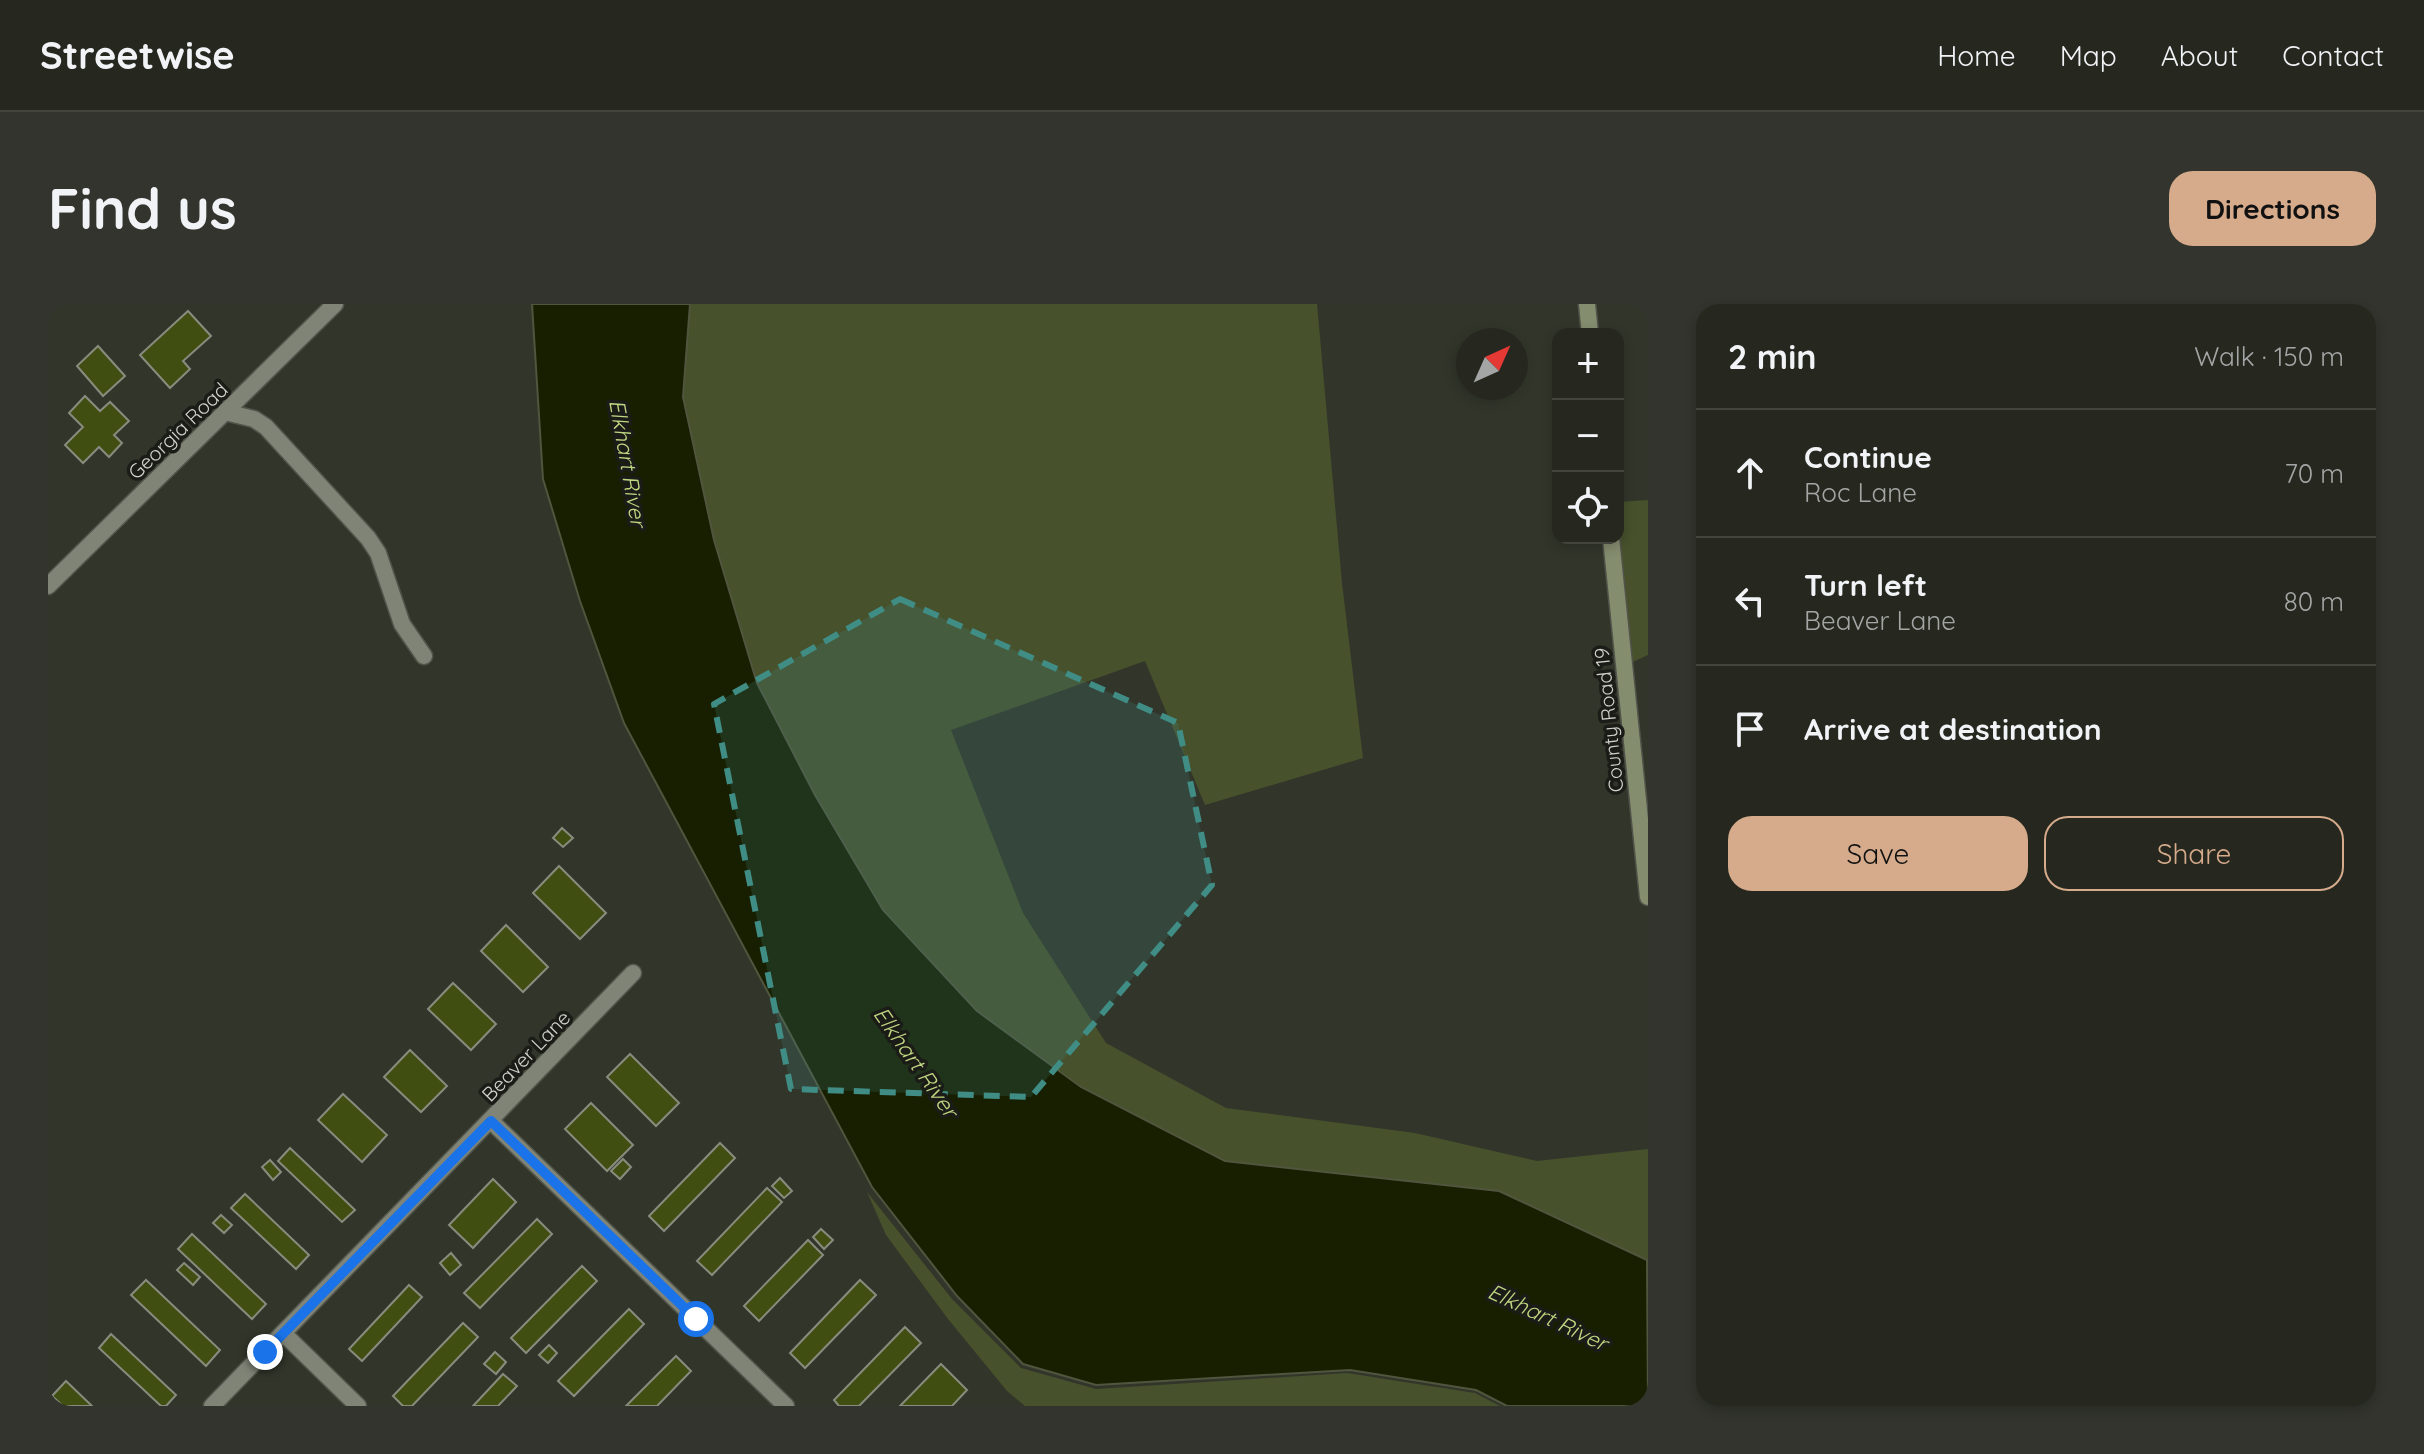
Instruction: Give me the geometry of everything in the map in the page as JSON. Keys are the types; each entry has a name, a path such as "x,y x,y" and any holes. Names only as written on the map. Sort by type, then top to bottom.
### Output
{"street":[{"name":"Georgia Road","path":"48,586 335,304"},
{"path":"1587,304 1589,328"},
{"path":"225,412 254,419 266,427 368,538 378,553 402,624 424,656"},
{"name":"County Road 19","path":"1612,544 1648,897"},
{"name":"Beaver Lane","path":"212,1406 633,973"},
{"path":"491,1121 786,1406"},
{"path":"283,1333 358,1406"}],"highlighted area":[{"path":"900,599 1178,723 1212,885 1031,1097 791,1089 714,704"}],"shaded area":[{"path":"690,304 1317,304 1342,583 1363,758 1205,805 1145,661 951,730 1023,913 1106,1043 1226,1108 1415,1133 1537,1161 1648,1149 1648,1260 1499,1191 1225,1161 1081,1087 977,1011 883,910 815,795 757,683 714,540 683,397"},
{"path":"1648,500 1648,655 1624,666 1620,544 1624,544 1624,502"},
{"path":"867,1192 952,1299 1021,1368 1096,1389 1347,1373 1475,1393 1500,1406 1025,1406 1007,1391 948,1319 886,1235"}],"water":[{"name":"Elkhart River","path":"532,304 690,304 683,397 714,540 757,683 815,795 883,910 977,1011 1081,1087 1225,1161 1499,1191 1647,1260 1648,1406 1507,1406 1476,1390 1350,1370 1096,1385 1023,1364 957,1296 872,1187 624,723 580,601 543,479"}],"building":[{"path":"188,311 211,336 183,361 190,369 170,388 140,355"},
{"path":"98,346 125,376 103,396 77,366"},
{"path":"85,396 100,411 110,402 129,421 114,435 122,443 109,457 99,447 83,463 65,445 83,427 69,413"},
{"path":"562,828 573,838 563,847 553,838"},
{"path":"559,866 606,913 580,939 533,893"},
{"path":"506,925 548,967 523,992 481,951"},
{"path":"453,983 496,1024 471,1050 428,1009"},
{"path":"410,1050 447,1086 421,1112 384,1077"},
{"path":"630,1054 679,1103 656,1126 607,1077"},
{"path":"343,1094 387,1135 362,1162 318,1120"},
{"path":"591,1103 633,1145 607,1171 565,1129"},
{"path":"720,1143 735,1158 664,1231 649,1216"},
{"path":"290,1148 355,1210 342,1222 278,1161"},
{"path":"623,1159 631,1167 620,1179 611,1171"},
{"path":"270,1160 281,1172 273,1180 262,1167"},
{"path":"780,1178 792,1191 784,1198 772,1186"},
{"path":"493,1179 516,1202 473,1248 449,1225"},
{"path":"767,1188 782,1202 712,1275 697,1261"},
{"path":"245,1194 309,1255 296,1269 231,1208"},
{"path":"221,1215 232,1225 224,1233 213,1223"},
{"path":"537,1219 552,1234 480,1308 464,1293"},
{"path":"821,1229 833,1240 824,1249 813,1237"},
{"path":"192,1234 266,1304 252,1319 178,1249"},
{"path":"808,1240 823,1255 759,1321 744,1306"},
{"path":"451,1253 461,1265 450,1275 440,1263"},
{"path":"184,1263 200,1277 193,1285 177,1270"},
{"path":"582,1266 597,1281 526,1353 511,1338"},
{"path":"146,1280 220,1350 206,1366 131,1295"},
{"path":"860,1280 876,1295 805,1368 790,1353"},
{"path":"409,1285 422,1297 362,1361 349,1349"},
{"path":"629,1309 644,1324 574,1396 558,1381"},
{"path":"463,1323 478,1337 412,1406 403,1406 393,1396"},
{"path":"905,1327 921,1343 859,1406 839,1406 834,1400"},
{"path":"111,1334 176,1395 166,1406 161,1406 99,1348"},
{"path":"549,1345 557,1353 548,1363 539,1355"},
{"path":"495,1352 506,1362 496,1374 484,1364"},
{"path":"676,1356 691,1371 657,1406 626,1406"},
{"path":"941,1364 967,1390 952,1406 900,1406"},
{"path":"503,1374 517,1386 498,1406 473,1406"},
{"path":"66,1381 92,1406 63,1406 52,1396"}],"route":[{"path":"265,1352 491,1121 696,1319"}]}
